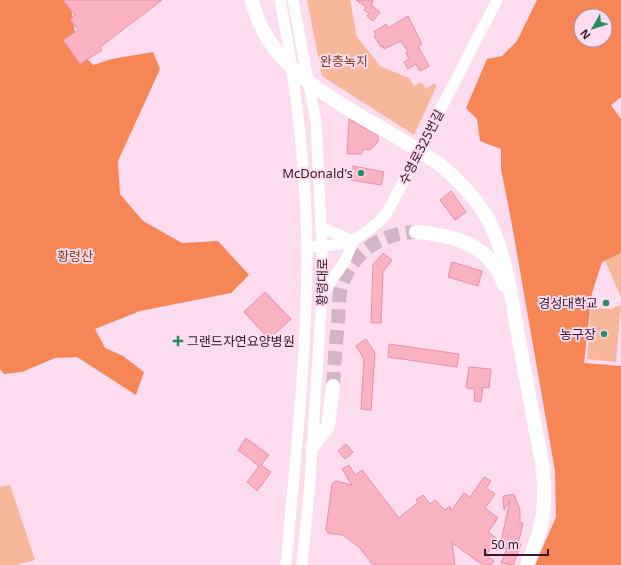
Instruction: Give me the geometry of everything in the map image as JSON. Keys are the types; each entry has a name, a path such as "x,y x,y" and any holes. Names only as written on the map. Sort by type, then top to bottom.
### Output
{"highway":[{"path":"252,0 255,14 264,31 283,58 298,73 321,92 445,169 467,191 483,211 497,240 509,282 530,396 545,492 541,529 527,565"},
{"path":"416,232 447,236 459,240 478,250 495,268 502,279 518,354 530,396"},
{"path":"312,447 328,426 333,386"}],"main road":[{"name":"황령대로","path":"280,0 300,123 306,247 301,393 286,565"},
{"name":"황령대로","path":"293,0 316,122 322,247 322,294 312,447 302,565"},
{"name":"수영로325번길","path":"306,247 334,246 353,241 379,222 394,202 497,0"},
{"path":"321,227 353,241 345,261 322,294"}],"green space":[{"name":"황령산","path":"0,0 70,0 77,48 93,65 112,59 153,52 160,69 118,161 120,194 143,221 182,243 218,241 249,275 231,293 140,311 95,329 105,348 123,356 144,372 136,395 77,357 55,358 22,372 4,374 0,369"},
{"name":"완층녹지","path":"307,0 350,0 357,37 380,66 411,79 410,80 414,86 421,82 426,89 435,83 436,87 414,135 322,76"},
{"path":"537,0 621,0 621,97 611,105 621,119 621,253 602,262 592,293 584,363 621,366 621,565 535,565 556,517 555,471 501,169 501,149 480,141 477,119 466,108 487,59 502,56 517,41"},
{"path":"621,253 621,298 605,260"},
{"name":"농구장","path":"621,305 616,362 587,359 591,308 611,309"},
{"path":"10,485 35,560 16,565 0,565 0,487"}],"building":[{"path":"63,0 162,0 100,47 102,50 80,64 63,40 78,30 70,19 75,15"},
{"path":"356,0 373,0 371,5 380,12 373,21 367,16 369,14 364,10 366,7"},
{"path":"408,16 422,44 418,46 429,66 420,71 416,64 408,69 404,62 409,59 406,53 408,52 401,41 384,49 374,36 376,35 374,31 386,24 388,28"},
{"path":"349,119 378,136 378,142 370,150 364,149 361,154 347,154"},
{"path":"353,166 384,172 381,185 351,180"},
{"path":"451,191 466,212 455,220 440,200"},
{"path":"383,253 392,260 383,272 381,323 371,323 373,265"},
{"path":"452,262 482,271 478,286 448,277"},
{"path":"265,292 291,319 269,339 244,312"},
{"path":"366,339 375,353 371,410 361,409 364,359 356,346"},
{"path":"389,344 459,354 457,367 388,357"},
{"path":"469,367 491,369 489,388 483,387 481,402 474,401 475,389 466,388"},
{"path":"246,438 269,455 261,465 271,472 257,491 247,482 259,466 238,450"},
{"path":"346,444 353,452 345,459 338,451"},
{"path":"349,465 355,475 362,470 399,518 418,502 416,500 423,495 430,504 435,500 445,510 450,506 451,511 464,493 470,497 484,477 491,481 486,488 495,494 485,508 498,518 488,532 501,542 510,500 504,510 503,496 514,495 520,510 520,523 523,523 518,544 521,544 513,565 501,563 507,549 493,545 486,555 494,561 491,565 483,565 452,543 455,565 373,565 359,547 343,535 328,533 326,530 332,484 336,481 352,485 342,469"}],"tunnel":[{"path":"333,386 340,295 342,284 349,269 364,251 383,239 393,235 416,232"}],"place":[{"name":"McDonald's","path":"361,173"},
{"name":"경성대학교","path":"606,303"},
{"name":"농구장","path":"604,334"},
{"name":"그랜드자연요양병원","path":"178,341"}]}
